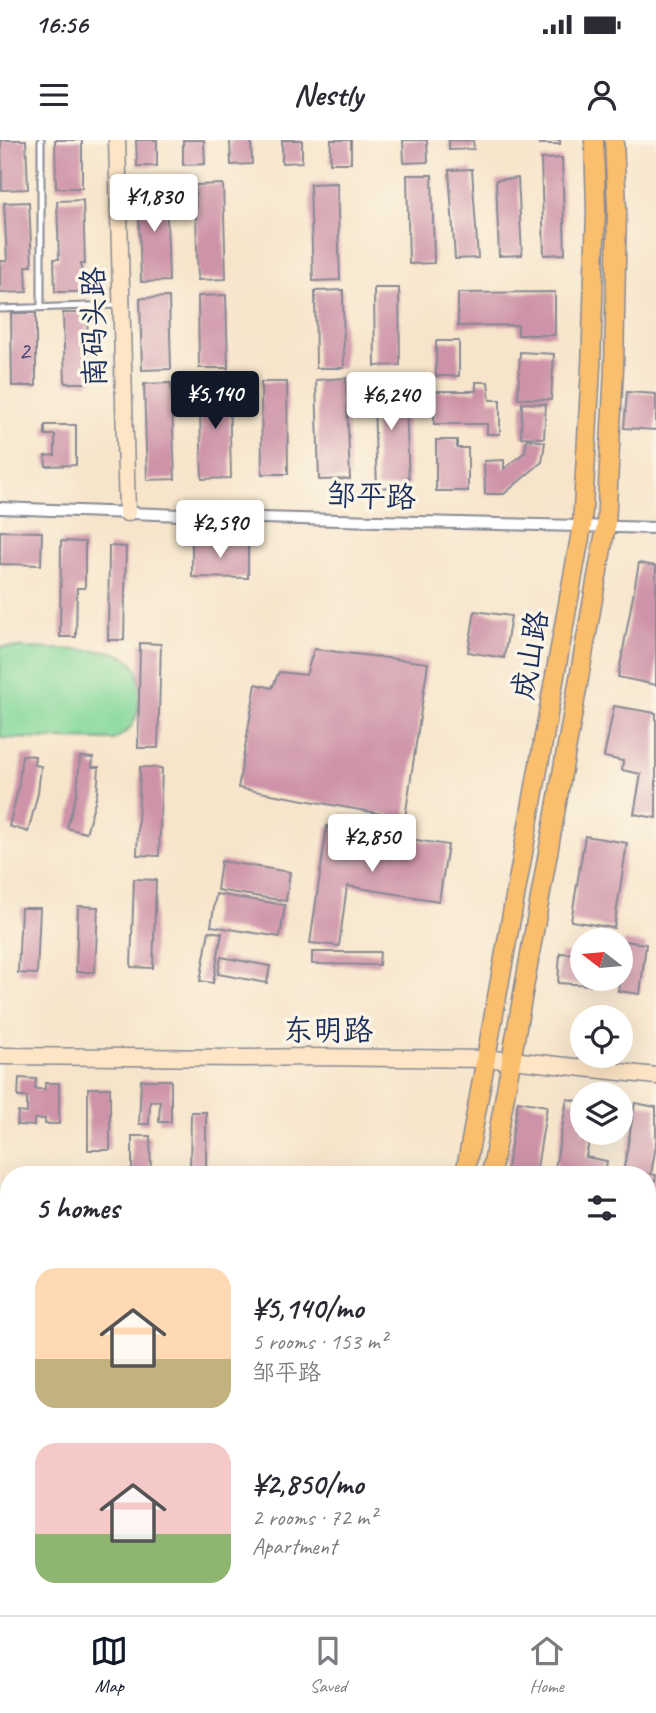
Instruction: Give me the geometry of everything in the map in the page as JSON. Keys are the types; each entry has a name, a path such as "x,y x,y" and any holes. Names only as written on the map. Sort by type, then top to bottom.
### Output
{"main road":[{"name":"南码头路","path":"117,140 127,513"},
{"name":"成山路","path":"467,1166 582,526 596,236 594,140"},
{"name":"成山路","path":"492,1166 606,526 615,342 617,209 614,140"},
{"name":"东明路","path":"0,1056 487,1059 656,1076"}],"street":[{"name":"邹平路","path":"0,508 656,528"}],"lane":[{"path":"41,140 41,308"},
{"path":"0,309 121,305"}],"green space":[{"path":"0,647 109,651 126,658 134,665 140,689 138,708 132,724 114,740 0,738"}],"building":[{"path":"1,140 26,140 28,189 2,190"},
{"path":"55,140 82,140 82,188 56,188"},
{"path":"136,140 157,140 157,166 137,166"},
{"path":"183,140 204,140 205,164 183,165"},
{"path":"230,140 251,140 252,164 231,165"},
{"path":"282,140 302,140 302,162 282,163"},
{"path":"331,140 351,140 351,163 330,163"},
{"path":"403,140 427,140 428,162 404,163"},
{"path":"449,140 473,140 474,149 449,150"},
{"path":"538,140 560,140 560,144 539,144"},
{"path":"562,158 565,254 544,255 541,159"},
{"path":"472,169 478,258 455,259 449,170"},
{"path":"407,175 432,175 434,263 409,264"},
{"path":"518,178 522,255 499,256 496,180"},
{"path":"337,183 340,280 313,281 310,184"},
{"path":"223,184 226,279 198,280 195,185"},
{"path":"166,186 169,281 141,282 138,187"},
{"path":"83,200 85,264 81,264 82,292 55,292 54,259 59,259 57,201"},
{"path":"29,202 32,266 26,266 27,292 0,293 0,261 7,261 4,203"},
{"path":"374,288 399,288 400,365 375,366"},
{"path":"343,290 344,368 316,368 315,291"},
{"path":"555,292 555,335 518,335 518,325 458,326 458,293"},
{"path":"226,295 228,368 199,368 198,296"},
{"path":"169,297 171,369 142,370 140,298"},
{"path":"11,313 36,313 36,386 12,386"},
{"path":"63,313 87,313 89,383 65,383"},
{"path":"436,341 459,341 459,376 436,376"},
{"path":"520,352 554,354 551,400 518,398"},
{"path":"405,376 409,486 377,488 373,378"},
{"path":"346,378 350,479 319,480 316,380"},
{"path":"261,382 287,382 288,474 262,474"},
{"path":"476,382 488,382 490,400 500,400 500,434 487,434 487,424 434,424 434,391 476,391"},
{"path":"171,383 175,479 147,480 144,384"},
{"path":"229,383 231,478 202,479 199,384"},
{"path":"627,392 656,394 656,430 624,428"},
{"path":"522,403 546,404 544,438 521,437"},
{"path":"45,425 76,425 76,465 46,466 45,456 55,455 55,435 45,435"},
{"path":"527,439 545,442 542,462 504,494 485,494 484,461 504,460 504,469 525,452"},
{"path":"436,440 457,440 457,448 468,448 468,491 436,491"},
{"path":"0,531 42,532 41,565 0,564"},
{"path":"61,541 85,542 85,588 77,588 76,637 60,637"},
{"path":"192,541 248,542 248,578 192,577"},
{"path":"109,546 126,547 124,640 108,640"},
{"path":"639,563 656,566 656,685 618,677"},
{"path":"475,611 511,616 504,658 468,652"},
{"path":"140,643 161,644 158,748 138,748"},
{"path":"314,649 428,663 405,818 238,788 256,684 272,688 279,672 306,675"},
{"path":"614,706 656,713 656,818 634,814 641,774 622,770 623,761 604,757"},
{"path":"22,755 35,756 34,765 41,766 38,793 28,832 9,826 18,790"},
{"path":"80,757 93,758 92,767 99,767 97,794 86,833 67,828 77,791"},
{"path":"140,767 162,768 159,856 137,855"},
{"path":"327,826 448,845 439,901 347,886 339,946 310,943"},
{"path":"585,836 627,843 614,928 571,921"},
{"path":"221,861 290,872 286,901 217,890"},
{"path":"134,879 156,880 153,968 131,967"},
{"path":"216,894 285,905 280,937 211,926"},
{"path":"78,906 98,907 95,972 76,972"},
{"path":"21,908 40,908 37,974 18,973"},
{"path":"209,931 222,933 213,983 200,981"},
{"path":"634,942 646,944 640,994 618,991 634,990"},
{"path":"312,952 380,952 379,965 312,964"},
{"path":"560,953 570,954 570,984 558,983"},
{"path":"221,957 270,966 267,983 218,974"},
{"path":"19,1078 36,1079 35,1089 45,1089 45,1083 59,1083 59,1124 45,1124 45,1119 34,1119 34,1126 17,1125 18,1112 27,1113 27,1097 18,1097"},
{"path":"141,1080 171,1080 171,1122 159,1122 160,1101 150,1101 149,1124 139,1124"},
{"path":"88,1088 110,1088 110,1150 88,1150"},
{"path":"567,1099 570,1100 570,1145 588,1145 586,1157 607,1161 606,1166 555,1166"},
{"path":"518,1101 547,1106 537,1166 507,1166"},
{"path":"635,1103 656,1107 656,1146 652,1166 624,1166 628,1145 633,1145"},
{"path":"191,1112 206,1112 206,1166 190,1166"},
{"path":"132,1136 150,1136 151,1166 132,1166"}]}
